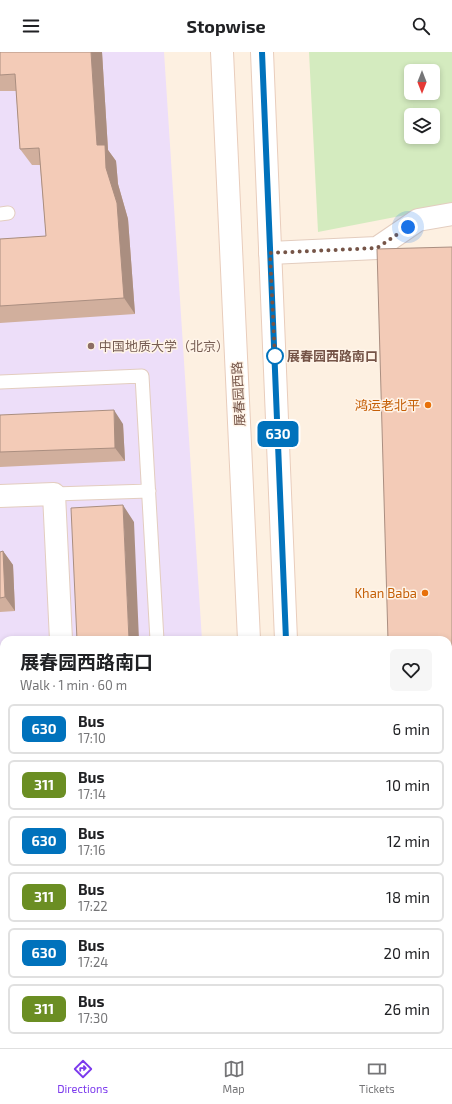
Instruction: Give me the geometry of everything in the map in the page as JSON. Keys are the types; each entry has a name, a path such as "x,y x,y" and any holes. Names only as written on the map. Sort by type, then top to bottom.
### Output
{"main road":[{"name":"展春园西路","path":"222,52 250,636"},
{"path":"262,52 286,636"},
{"path":"270,253 377,248 418,220 452,214"},
{"path":"0,496 54,494 61,636"}],"lane":[{"path":"0,382 142,376 157,636"},
{"path":"54,494 149,491"}],"shaded area":[{"name":"中国地质大学（北京）","path":"0,52 164,52 202,636 0,636"}],"green space":[{"path":"309,52 452,52 452,206 318,232"}],"building":[{"path":"0,52 91,52 97,145 105,145 106,168 117,203 124,298 0,306 0,239 46,236 39,148 20,149 15,74 0,75"},
{"path":"452,247 452,636 388,636 377,249"},
{"path":"114,410 115,448 0,452 0,415"},
{"path":"123,505 129,636 77,636 71,508"},
{"path":"3,551 5,597 0,598 0,552"}],"bus line":[{"name":"630","path":"262,52 286,636"}],"place":[{"name":"中国地质大学（北京）","path":"91,346"},
{"name":"展春园西路南口","path":"275,356"},
{"name":"鸿运老北平","path":"428,405"},
{"name":"Khan Baba","path":"425,593"}],"route":[{"path":"275,356 275,358 270,253 377,248 408,227"}]}
